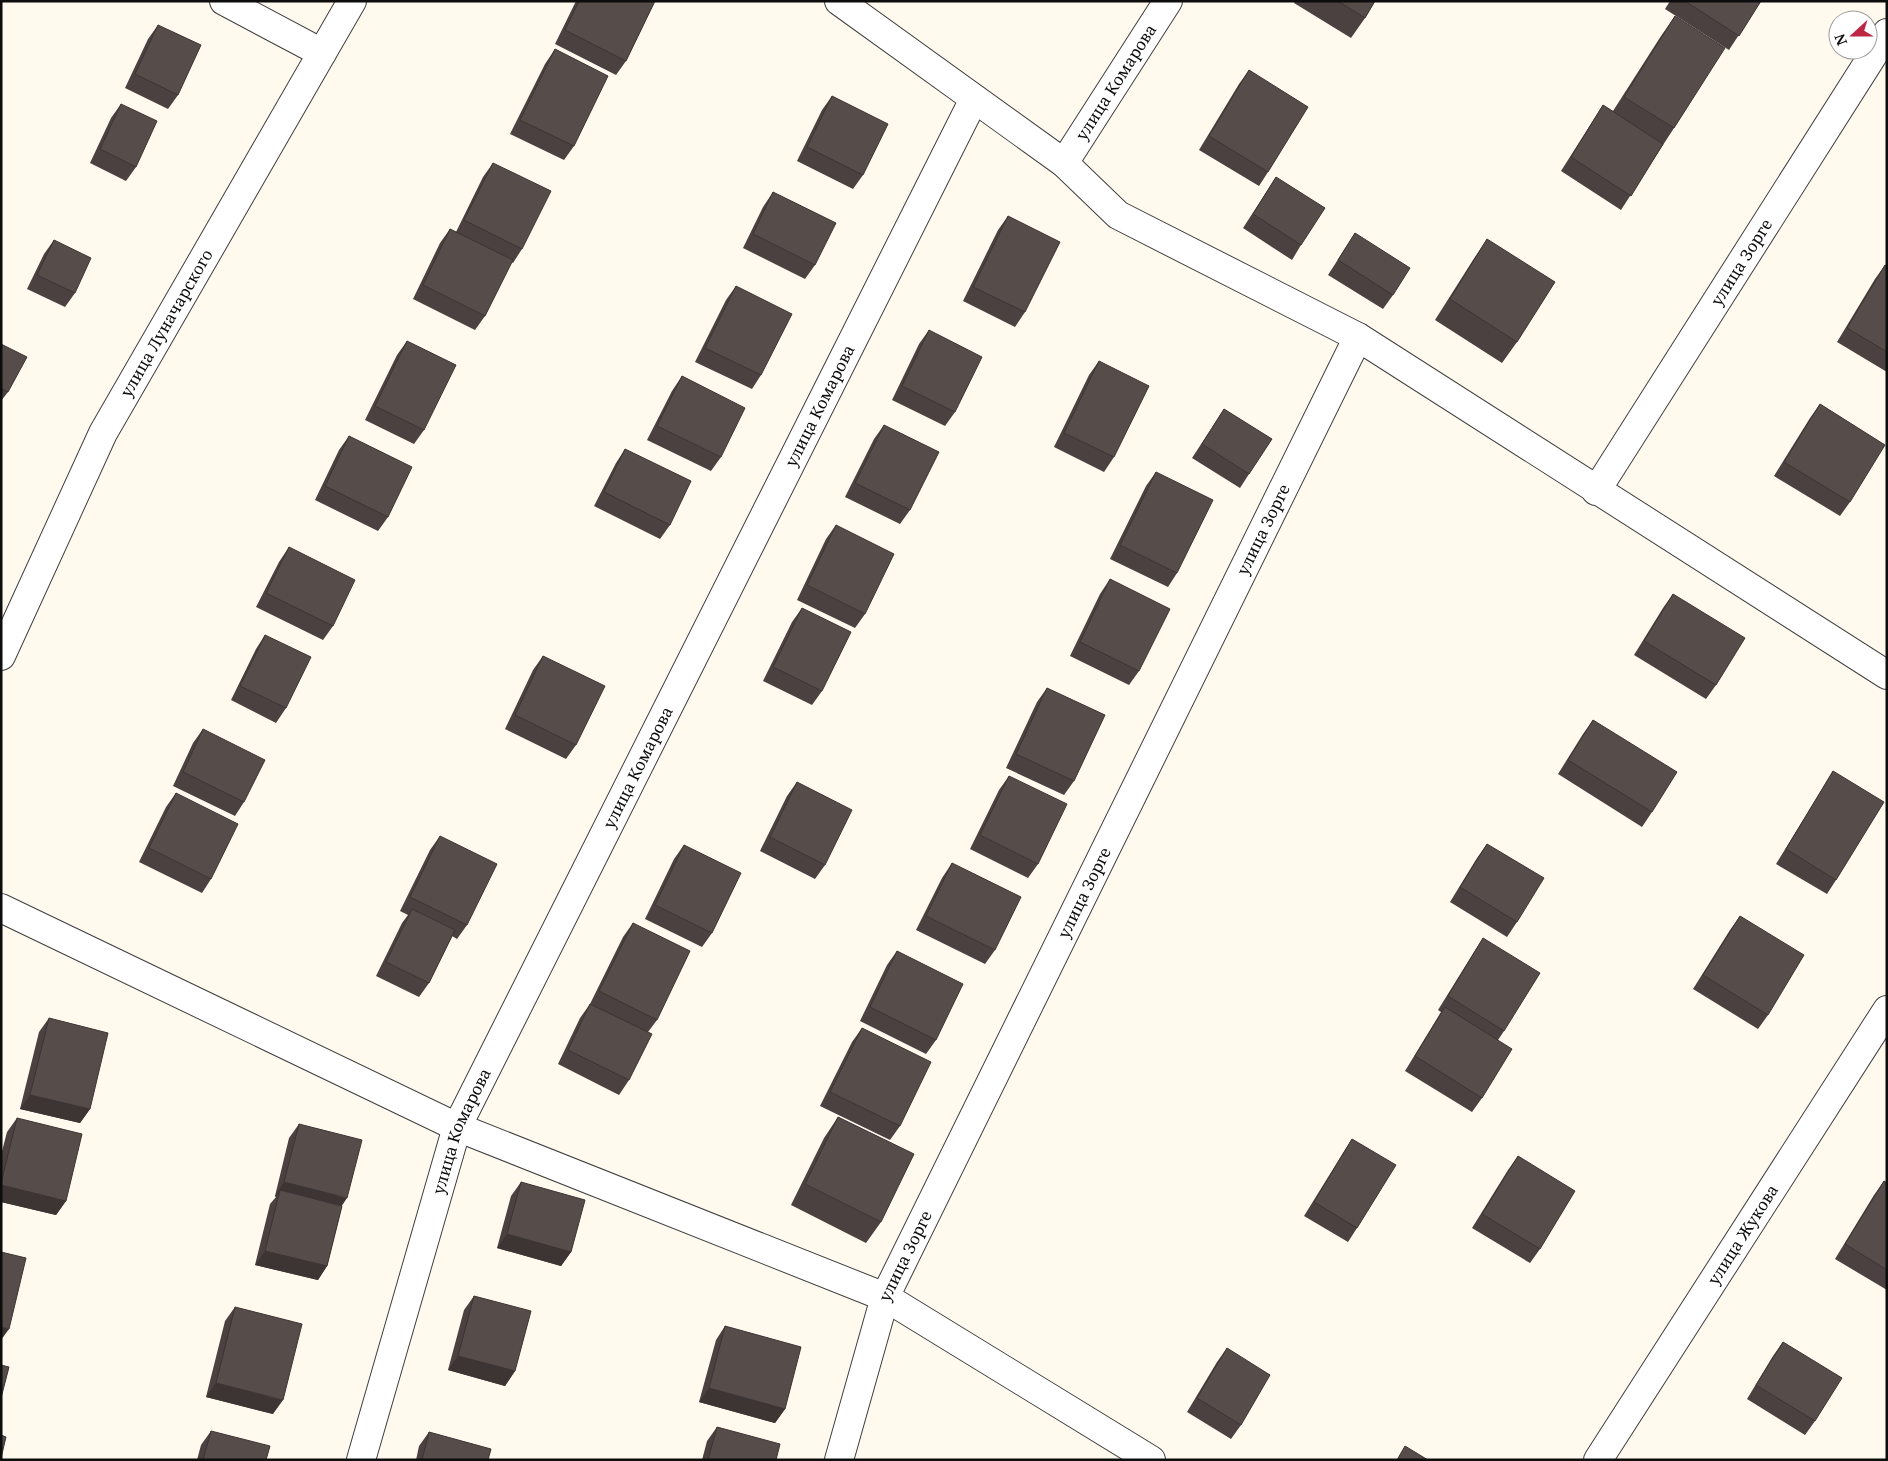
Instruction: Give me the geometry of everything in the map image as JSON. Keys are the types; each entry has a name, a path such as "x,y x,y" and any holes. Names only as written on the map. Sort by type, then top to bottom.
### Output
{"street":[{"path":"224,1 322,53"},
{"name":"улица Луначарского","path":"1,656 103,433 352,1"},
{"path":"839,1 1064,163 1118,215 1358,337 1596,491 1887,675"},
{"name":"улица Комарова","path":"1064,163 1168,1"},
{"name":"улица Зорге","path":"1596,491 1887,34"},
{"name":"улица Комарова","path":"361,1460 457,1127 974,98"},
{"name":"улица Зорге","path":"839,1460 885,1297 1358,337"},
{"path":"1,908 457,1127 885,1297 1151,1460"},
{"name":"улица Жукова","path":"1598,1460 1887,1010"}],"building":[{"path":"579,1 655,1 626,61 565,30"},
{"path":"1338,1 1375,1 1365,18"},
{"path":"1685,1 1761,1 1739,36"},
{"path":"1675,16 1725,48 1674,128 1624,97"},
{"path":"158,25 201,45 178,95 135,74"},
{"path":"555,49 608,76 574,146 520,120"},
{"path":"1249,70 1308,107 1268,172 1209,136"},
{"path":"832,96 888,124 863,175 807,147"},
{"path":"121,104 157,121 136,167 100,149"},
{"path":"1603,105 1663,144 1631,196 1571,157"},
{"path":"493,163 551,191 522,249 464,220"},
{"path":"1276,177 1325,208 1301,245 1253,214"},
{"path":"773,192 836,223 815,265 753,234"},
{"path":"1008,216 1060,242 1025,312 973,287"},
{"path":"450,229 513,260 485,316 423,285"},
{"path":"1355,233 1410,268 1393,295 1338,260"},
{"path":"1487,239 1555,282 1517,342 1450,299"},
{"path":"54,240 91,258 75,293 37,275"},
{"path":"1885,265 1887,266 1887,352 1847,328"},
{"path":"736,286 792,314 761,375 705,348"},
{"path":"929,330 982,357 955,412 902,386"},
{"path":"407,341 456,365 424,430 375,406"},
{"path":"1,344 27,357 8,392 1,388"},
{"path":"1099,361 1149,386 1114,457 1064,433"},
{"path":"682,376 745,408 721,457 657,426"},
{"path":"1820,404 1885,445 1850,502 1784,462"},
{"path":"1224,409 1272,439 1249,474 1202,444"},
{"path":"884,425 939,452 910,510 855,483"},
{"path":"349,436 412,467 388,517 325,486"},
{"path":"625,449 691,481 670,525 604,492"},
{"path":"1156,472 1213,500 1177,573 1120,545"},
{"path":"836,525 894,554 865,614 807,585"},
{"path":"289,547 355,580 333,626 266,593"},
{"path":"1110,579 1170,609 1139,671 1080,642"},
{"path":"1673,594 1745,638 1716,685 1644,641"},
{"path":"802,608 851,632 822,691 773,667"},
{"path":"265,635 311,657 286,708 240,686"},
{"path":"543,656 605,686 576,745 515,715"},
{"path":"1047,688 1105,715 1074,781 1016,754"},
{"path":"1593,720 1677,772 1652,812 1568,760"},
{"path":"203,729 265,760 244,802 183,772"},
{"path":"1833,771 1884,802 1836,880 1786,849"},
{"path":"1009,776 1067,804 1038,864 980,835"},
{"path":"797,782 852,810 825,865 770,837"},
{"path":"176,793 238,824 211,879 149,848"},
{"path":"440,836 497,864 467,925 410,897"},
{"path":"1487,844 1544,878 1517,922 1460,887"},
{"path":"684,845 741,873 712,933 655,905"},
{"path":"952,863 1021,897 995,950 926,916"},
{"path":"412,909 455,930 429,983 386,962"},
{"path":"1740,916 1804,955 1768,1015 1703,975"},
{"path":"633,923 690,951 657,1020 599,991"},
{"path":"1483,938 1540,973 1504,1031 1448,996"},
{"path":"897,951 963,984 936,1040 870,1007"},
{"path":"590,1004 652,1034 629,1080 568,1050"},
{"path":"1445,1007 1512,1049 1482,1098 1415,1056"},
{"path":"49,1018 108,1033 90,1109 30,1095"},
{"path":"862,1028 931,1062 900,1126 830,1092"},
{"path":"838,1117 914,1154 881,1222 805,1184"},
{"path":"17,1118 82,1134 66,1201 1,1185"},
{"path":"299,1124 362,1140 347,1198 284,1182"},
{"path":"1352,1139 1396,1165 1357,1228 1314,1202"},
{"path":"1518,1156 1575,1191 1540,1249 1482,1214"},
{"path":"1884,1181 1887,1183 1887,1270 1845,1244"},
{"path":"521,1182 585,1200 571,1252 507,1234"},
{"path":"280,1190 342,1206 327,1266 265,1251"},
{"path":"1,1252 26,1258 9,1329 1,1327"},
{"path":"474,1296 531,1311 515,1371 458,1356"},
{"path":"235,1307 302,1324 283,1400 216,1383"},
{"path":"725,1326 801,1347 785,1409 709,1388"},
{"path":"1783,1342 1842,1378 1815,1421 1756,1385"},
{"path":"1227,1348 1270,1375 1241,1425 1197,1398"},
{"path":"1,1365 9,1367 1,1398"},
{"path":"717,1427 780,1444 776,1460 708,1460"},
{"path":"211,1431 270,1446 266,1460 203,1460"},
{"path":"429,1432 491,1449 488,1460 422,1460"},
{"path":"1,1435 6,1437 1,1458"},
{"path":"1405,1446 1428,1460 1397,1460"}]}
